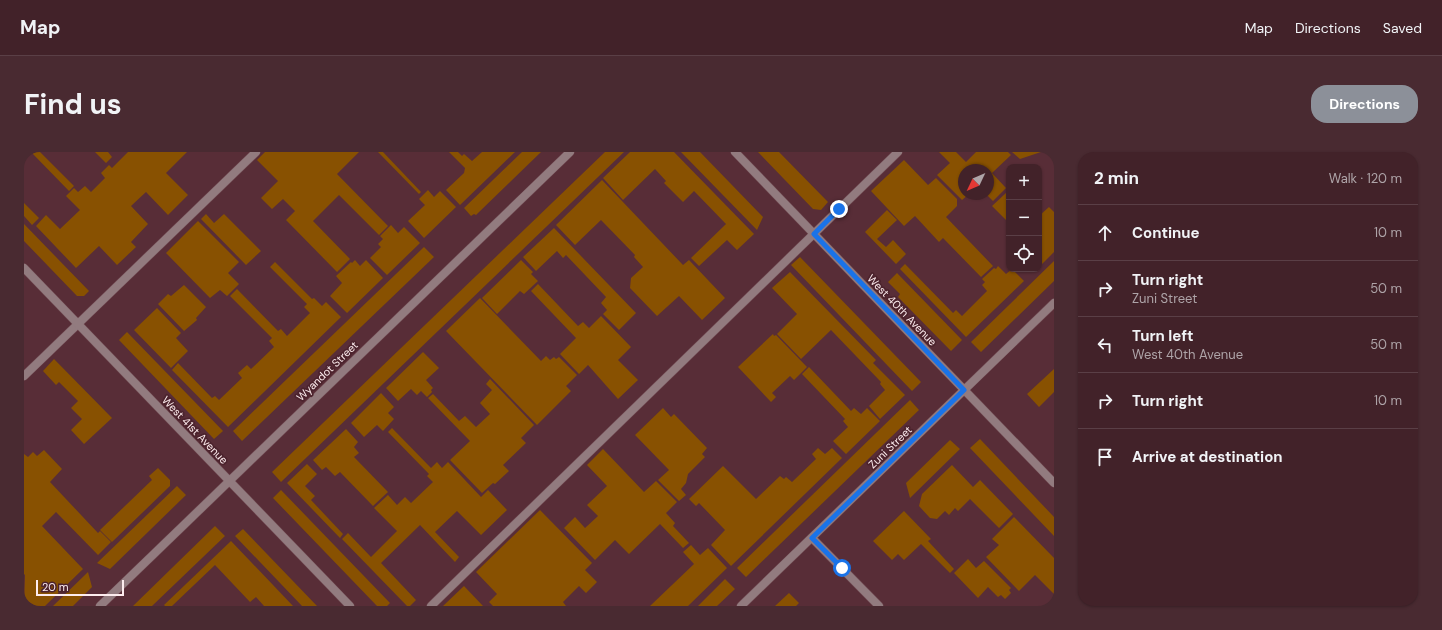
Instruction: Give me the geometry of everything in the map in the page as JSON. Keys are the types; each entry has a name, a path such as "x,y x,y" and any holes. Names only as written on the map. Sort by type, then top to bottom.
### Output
{"street":[{"path":"24,376 256,152"},
{"name":"Wyandot Street","path":"100,606 570,152"},
{"name":"West 40th Avenue","path":"735,152 1054,483"},
{"path":"431,606 898,152"},
{"name":"West 41st Avenue","path":"24,268 350,606"},
{"name":"Zuni Street","path":"741,606 1054,303"},
{"path":"812,538 879,606"}],"shaded area":[{"path":"31,152 40,152 74,186 69,191"},
{"path":"95,152 108,152 112,157 106,163"},
{"path":"128,152 187,152 166,173 188,195 168,215 146,192 131,206 148,224 131,242 136,247 117,265 99,246 76,268 36,226 46,215 60,229 80,210 66,196 74,188 78,192 85,186 91,192 105,178 101,173 109,165 112,168"},
{"path":"265,152 359,152 337,174 388,226 379,235 339,195 313,221 350,259 337,272 286,220 295,211 283,199 272,209 261,198 278,181 257,160"},
{"path":"378,152 383,152 421,192 419,194"},
{"path":"449,152 458,152 462,156 464,154 472,161 482,152 515,152 460,205 446,190 464,173 465,168"},
{"path":"522,152 541,152 476,215 474,214 471,216 464,208"},
{"path":"605,152 624,152 281,482 272,472"},
{"path":"630,152 674,152 754,234 737,250 727,240 699,266 691,258 726,224 694,191 683,202 664,183 666,181 655,169 623,200 603,178"},
{"path":"681,152 700,152 763,217 757,230"},
{"path":"758,152 779,152 828,202 821,210 813,209"},
{"path":"939,152 956,152 966,162 976,152 1008,152 1011,155 994,171 994,164 958,164 958,196 937,175 950,163"},
{"path":"1012,152 1041,152 1020,159"},
{"path":"904,160 928,185 936,178 957,199 957,206 946,217 993,266 981,277 943,238 939,242 915,216 904,226 871,191"},
{"path":"994,175 1006,188 994,200"},
{"path":"602,180 683,265 689,260 725,298 702,320 679,296 657,316 630,288 631,278 643,267 634,257 635,255 601,220 575,245 556,225"},
{"path":"428,190 434,197 440,191 456,207 424,238 408,221 425,205 419,199"},
{"path":"1006,193 1006,220 992,206"},
{"path":"24,203 39,218 32,225 24,216"},
{"path":"1049,207 1054,212 1054,252 1042,264 1042,236 1042,213"},
{"path":"887,210 897,220 877,239 886,247 893,240 906,254 896,264 865,232"},
{"path":"206,214 214,223 224,214 261,251 246,265 201,219"},
{"path":"198,221 239,262 228,273 239,284 227,296 220,290 210,298 166,253"},
{"path":"24,224 89,291 84,296 77,296 24,241"},
{"path":"391,225 398,233 404,227 420,243 387,275 370,258 381,247 378,244 383,239 380,236"},
{"path":"554,228 636,313 619,330 603,314 607,310 601,303 606,297 566,255 563,258 557,251 536,271 523,257"},
{"path":"424,247 434,257 242,441 233,431"},
{"path":"800,257 921,382 912,391 791,265"},
{"path":"355,260 360,266 366,260 383,278 347,313 330,296 342,283 336,276"},
{"path":"521,260 533,272 531,274 538,281 524,294 520,291 497,314 482,298"},
{"path":"1054,261 1054,281 981,352 971,342"},
{"path":"275,262 312,299 314,298 322,306 326,302 341,317 228,427 172,370 178,363 212,398 215,396 219,400 242,378 238,373 247,365 251,369 274,347 269,341 272,338 230,296 237,289 278,331 281,329 287,336 310,313 304,307 307,304 270,267"},
{"path":"905,264 953,313 956,310 962,316 987,291 982,285 985,282 982,279 994,268 996,269 998,266 1006,274 1008,272 1015,272 1024,281 966,337 900,269"},
{"path":"790,272 876,360 873,363 905,395 880,419 869,406 885,390 880,384 881,382 831,330 801,359 777,334 797,314 772,288"},
{"path":"897,273 962,340 951,351 898,297 900,294 888,282"},
{"path":"538,284 578,326 583,322 589,328 601,316 631,347 618,360 638,380 618,399 588,365 579,374 560,354 576,338 531,291"},
{"path":"184,285 206,307 196,318 197,320 184,331 158,304 168,294 171,296"},
{"path":"480,298 541,361 546,356 550,360 554,357 556,359 559,357 577,375 566,386 571,391 537,425 446,331"},
{"path":"157,308 181,333 176,338 188,351 171,368 134,330"},
{"path":"127,332 223,431 214,439 119,340"},
{"path":"773,334 774,336 776,335 807,367 794,380 790,376 772,393 776,397 771,402 738,367"},
{"path":"423,352 439,368 426,380 433,388 431,390 432,392 427,397 421,391 417,395 411,389 398,401 386,388"},
{"path":"54,359 112,418 84,444 71,430 82,419 71,408 78,401 59,382 56,385 43,371"},
{"path":"809,367 851,411 854,408 861,414 867,408 880,421 846,454 833,441 848,427 843,421 845,419 802,374"},
{"path":"1054,369 1054,392 1039,407 1027,394"},
{"path":"490,379 534,425 521,438 526,443 503,465 509,471 495,484 493,483 482,493 450,460 470,441 428,398 433,394 459,421 465,416 476,427 490,414 480,403 492,390 486,384"},
{"path":"381,393 394,407 388,413 394,419 383,431 377,425 364,437 351,423"},
{"path":"910,400 919,410 746,577 737,568"},
{"path":"663,408 671,417 674,414 707,448 702,454 705,457 688,474 686,483 681,489 686,495 679,501 658,480 669,470 635,435"},
{"path":"392,428 431,468 437,462 442,468 448,462 481,497 488,490 507,510 481,535 457,511 435,532 459,557 455,562 420,525 381,563 416,600 410,606 407,606 342,539 348,533 371,557 397,531 374,508 388,495 397,505 405,497 411,503 433,482 427,476 429,474 388,432"},
{"path":"346,429 358,442 354,447 359,453 354,457 388,492 373,506 340,472 335,476 326,467 322,470 313,460"},
{"path":"980,439 1054,517 1054,536 970,448"},
{"path":"950,440 960,449 910,498 906,483"},
{"path":"818,448 825,454 832,448 842,458 731,566 711,545 725,530 699,503 696,506 689,499 723,466 756,499 780,476 784,479 786,477 792,482 816,459 812,454"},
{"path":"603,449 644,492 656,481 677,502 666,513 675,523 673,526 689,543 683,548 660,524 629,554 615,540 595,560 564,528 575,517 585,528 598,516 587,505 607,486 587,465"},
{"path":"44,450 62,469 50,482 98,533 100,531 111,542 98,555 56,512 42,526 83,569 45,606 24,606 24,454 28,457 33,452 37,456"},
{"path":"307,464 317,474 305,486 315,496 311,500 343,534 340,538 287,483"},
{"path":"952,465 973,487 980,480 1013,514 999,528 970,499 958,511 955,508 949,515 945,511 937,519 930,518 919,506 922,494"},
{"path":"158,468 170,480 170,486 112,542 100,530 152,480 149,476"},
{"path":"177,486 186,495 110,569 97,563"},
{"path":"281,490 390,603 387,606 377,606 273,498"},
{"path":"540,510 592,563 585,570 597,582 586,593 579,586 563,602 566,606 493,606 489,602 497,594 476,572"},
{"path":"904,511 931,539 928,541 954,569 950,573 921,544 904,560 898,554 892,560 873,541"},
{"path":"1014,517 1054,558 1054,594 1035,575 1019,591 986,557 999,545 992,539"},
{"path":"215,526 225,536 152,606 133,606"},
{"path":"243,529 317,606 302,606 235,536"},
{"path":"231,541 293,606 264,606 256,597 250,602 215,565 172,606 164,605"},
{"path":"691,545 700,555 708,548 727,568 688,606 650,606 694,564 683,552"},
{"path":"968,559 976,568 984,561 1011,588 1009,590 1011,593 1005,599 1001,595 998,597 988,587 978,598 954,573"},
{"path":"88,572 92,587 73,606 53,606"},
{"path":"725,579 735,589 717,606 698,606"},
{"path":"464,586 483,606 443,606"},
{"path":"789,593 799,603 796,606 775,606"}],"route":[{"path":"839,209 814,234 964,390 812,538 842,568"}]}
